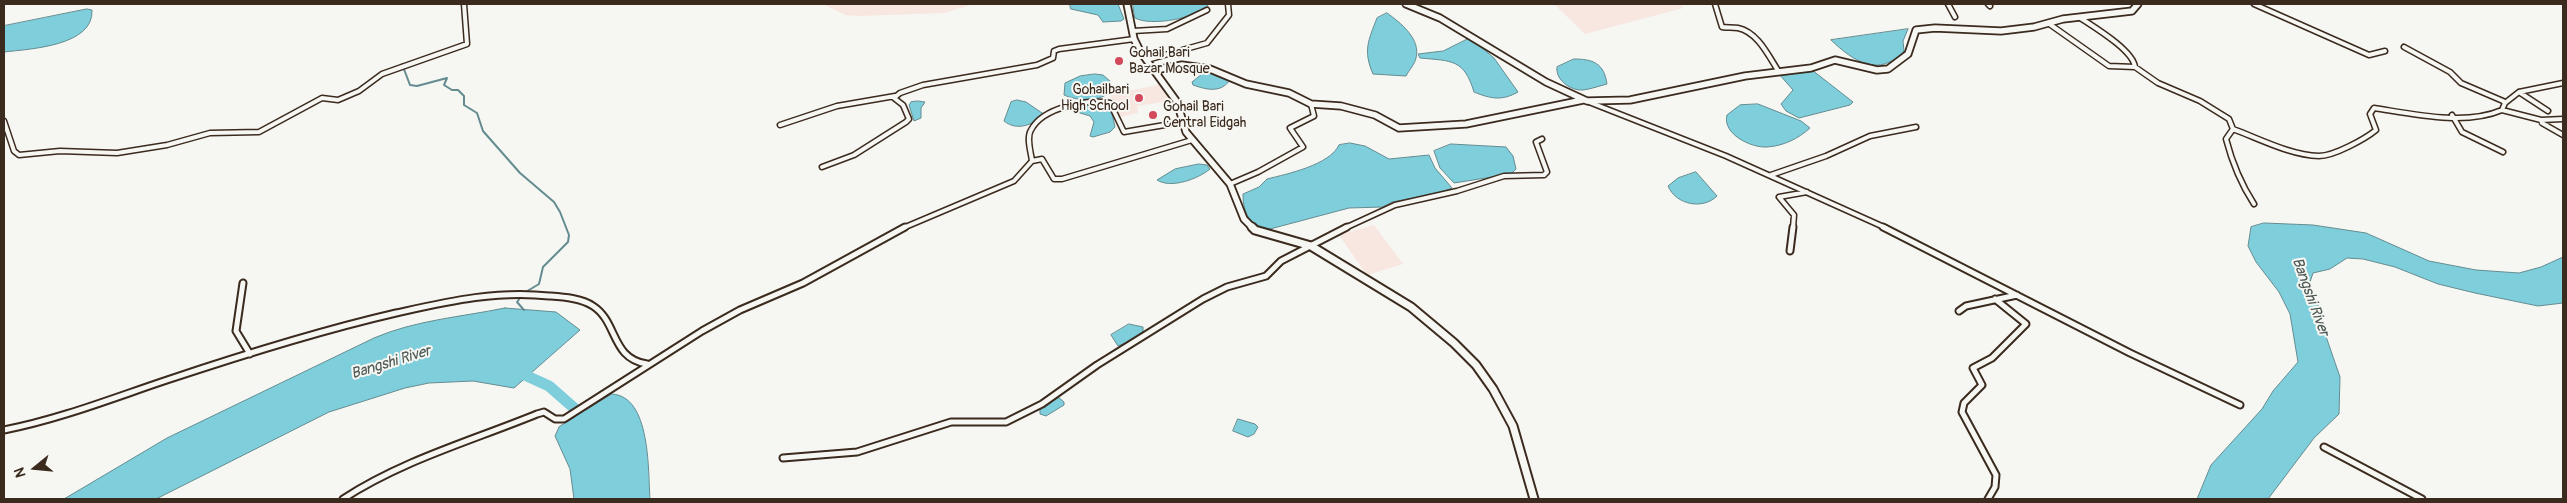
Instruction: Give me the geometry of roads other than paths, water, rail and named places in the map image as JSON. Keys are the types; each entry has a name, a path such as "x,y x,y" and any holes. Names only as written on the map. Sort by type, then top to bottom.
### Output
{"street":[{"path":"4,121 14,151 19,156 60,151 101,154 117,153 167,144 210,133 259,132 322,98 338,100 359,91 382,74 467,44 463,11 464,4"},
{"path":"1127,4 1134,39 1177,102 1186,132 1230,184 1244,219 1255,230 1311,246 1411,307 1476,365 1493,389 1513,426 1534,499"},
{"path":"1147,60 1207,43 1229,16 1228,4"},
{"path":"1406,4 1440,18 1566,93 1676,135 1771,175 1948,259 2240,405"},
{"path":"1715,4 1714,8 1722,27 1740,28 1751,35 1764,49 1779,72"},
{"path":"1948,4 1955,17"},
{"path":"1155,70 1182,65 1210,69 1246,84 1288,93 1311,104 1349,107 1376,115 1394,127 1414,128 1466,124 1585,101 1630,100 1745,76 1811,68 1835,60 1885,70 1900,62 1908,54 1912,37 1916,30 1935,28 2002,31 2132,11 2138,4"},
{"path":"2254,4 2306,29 2368,55 2385,51"},
{"path":"1133,31 1167,29 1207,10"},
{"path":"2079,18 2117,44 2134,60 2135,67"},
{"path":"2048,23 2109,66 2135,67 2158,83 2200,101 2222,113 2229,119 2233,129 2291,150 2321,156 2353,145 2372,135 2376,130 2370,114 2374,108 2423,117 2452,115 2488,116 2502,110 2541,120 2563,119"},
{"path":"780,125 843,103 873,96 895,96 936,81 986,75 1000,70 1040,64 1053,58 1054,51 1059,49 1134,39"},
{"path":"2404,47 2450,72 2461,83 2505,103"},
{"path":"2502,110 2505,103 2519,92 2563,83"},
{"path":"2519,92 2548,111"},
{"path":"822,167 854,155 906,122 909,119 905,109 894,98 895,96"},
{"path":"1032,161 1029,137 1031,129 1049,115 1079,101 1110,103 1124,132 1182,122"},
{"path":"1230,184 1258,172 1303,147 1290,128 1314,116 1311,104"},
{"path":"2452,115 2462,132 2502,152"},
{"path":"2541,120 2542,123 2563,135"},
{"path":"1771,175 1826,156 1870,136 1916,127"},
{"path":"2233,129 2226,139 2228,147 2234,159 2238,176 2254,204"},
{"path":"783,458 857,452 951,422 1006,422 1042,404 1097,365 1203,300 1228,287 1266,276 1282,261 1348,226 1395,205 1457,191 1504,176 1544,175 1547,172 1536,142 1542,139"},
{"path":"343,499 384,473 444,449 501,430 544,412 560,421 576,413 649,364 716,323 803,283 906,226 1014,181 1032,161 1042,159 1054,179 1062,180 1192,140"},
{"path":"1790,251 1794,215 1779,197 1807,192"},
{"path":"243,283 236,331 250,354"},
{"path":"4,430 26,426 250,354 351,324 455,300 502,294 569,298 592,306 600,311 615,338 631,359 639,364 649,364"},
{"path":"1959,311 1966,306 2017,295"},
{"path":"1988,499 1995,487 1996,475 1962,412 1964,403 1982,385 1973,368 1992,358 2026,324 1995,299"},
{"path":"2324,447 2422,499"}],"water":[{"path":"1070,4 1118,4 1124,19 1121,21 1103,22 1098,15 1071,9"},
{"path":"1133,4 1209,4 1204,9 1185,17 1152,22 1135,18"},
{"path":"87,9 92,10 90,22 83,31 72,38 44,47 4,52 4,26"},
{"path":"1387,13 1409,32 1416,44 1415,60 1406,76 1373,74 1370,66 1367,52 1371,33 1377,18"},
{"path":"1908,29 1903,41 1904,51 1895,59 1885,64 1867,64 1858,60 1831,40"},
{"path":"1470,38 1494,58 1518,92 1502,98 1474,92 1466,73 1461,68 1449,61 1420,58 1418,54 1443,51"},
{"path":"1574,59 1592,61 1600,67 1606,77 1607,84 1578,90 1565,84 1557,72 1557,67"},
{"path":"1812,70 1853,102 1850,105 1799,118 1786,111 1781,104 1793,90 1779,74"},
{"path":"1212,71 1230,80 1218,89 1193,85 1192,82 1202,74"},
{"path":"1103,75 1110,81 1109,93 1099,98 1087,100 1064,95 1065,83 1080,76"},
{"path":"1017,100 1026,102 1045,115 1025,125 1015,126 1009,124 1004,121 1011,102"},
{"path":"911,102 925,102 921,108 921,118 914,121 909,105"},
{"path":"1103,104 1112,113 1115,127 1110,132 1093,137 1090,136 1094,122 1090,116 1077,112 1076,109 1082,105"},
{"path":"1758,104 1801,121 1810,128 1795,139 1779,145 1760,147 1746,142 1733,134 1727,122 1727,115 1740,105"},
{"path":"1350,143 1365,146 1389,159 1429,155 1435,168 1452,188 1436,194 1392,202 1383,207 1349,208 1270,229 1257,226 1249,218 1244,207 1243,194 1259,187 1267,179 1318,163 1334,152 1339,145"},
{"path":"1451,144 1506,147 1513,156 1516,169 1511,174 1454,183 1440,168 1434,151"},
{"path":"1199,164 1207,165 1210,169 1184,182 1163,183 1157,180 1175,169"},
{"path":"1696,172 1717,196 1705,203 1697,204 1683,201 1677,198 1668,186 1678,178"},
{"path":"2264,223 2313,225 2366,233 2429,261 2476,270 2519,273 2541,267 2563,257 2563,303 2538,306 2475,293 2438,284 2395,267 2363,259 2347,258 2330,269 2313,273 2309,285 2321,311 2321,322 2340,377 2339,414 2314,438 2268,499 2197,499 2211,465 2262,409 2273,391 2298,362 2290,314 2279,292 2256,262 2248,246 2251,227"},
{"path":"505,308 556,312 580,330 514,388 473,381 429,383 405,388 329,412 156,499 64,499 167,438 374,338 422,323"},
{"path":"1129,324 1143,327 1143,333 1137,338 1118,346 1111,335"},
{"path":"612,394 625,398 634,407 641,421 647,454 650,499 574,499 570,469 555,436 559,427"},
{"path":"1057,396 1064,402 1064,405 1046,416 1040,414 1040,409"},
{"path":"1238,419 1255,424 1258,427 1254,434 1248,437 1233,431"}],"waterway":[{"path":"402,64 410,85 417,86 447,78 444,85 452,90 458,90 464,96 464,105 477,113 483,131 520,173 554,202 560,212 569,235 568,242 543,267 539,284 524,293"},
{"path":"521,297 517,302 524,310"},
{"name":"Bangshi River","path":"516,371 549,386 590,422"}],"place":[{"name":"Gohail Bari Bazar Mosque","path":"1119,61"},
{"name":"Gohailbari High School","path":"1139,98"},
{"name":"Gohail Bari Central Eidgah","path":"1153,115"}]}
